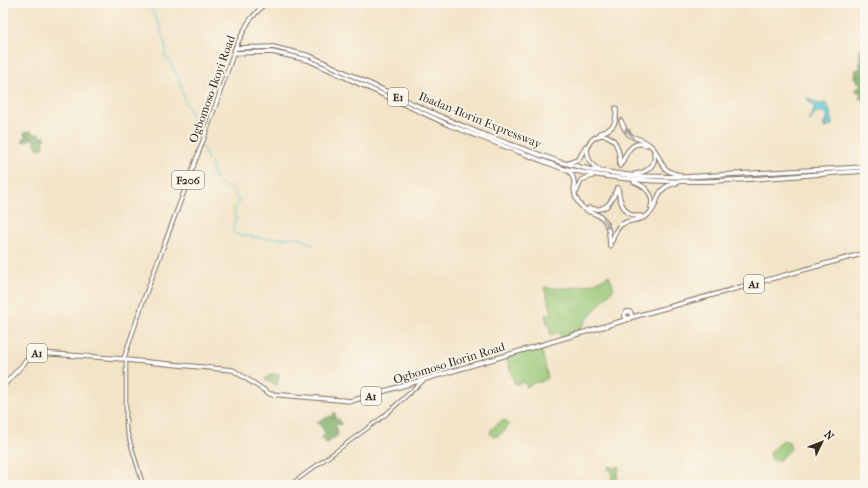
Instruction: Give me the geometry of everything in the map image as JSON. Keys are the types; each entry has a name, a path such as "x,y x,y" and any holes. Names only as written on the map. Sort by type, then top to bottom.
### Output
{"highway":[{"name":"Ibadan-Ilorin Expressway","path":"235,51 272,52 308,60 449,126 559,164"},
{"path":"559,164 576,162 592,137 613,127 616,121 616,108"},
{"path":"621,121 630,135 653,148 665,169 674,174 691,177"},
{"path":"602,172 590,164 587,155 588,145 597,136 606,135 614,141 619,151 621,164 628,151 635,145 644,144 652,149 655,158 652,167 630,178"},
{"path":"559,164 630,178 691,177 865,167"},
{"path":"559,164 598,176"},
{"path":"559,164 573,175 575,196 580,205 600,216 607,223 610,232 610,246"},
{"path":"612,241 613,234 620,225 627,220 642,218 650,212 662,189 673,184 684,182 865,171"},
{"path":"630,178 641,185 651,195 652,204 647,213 637,216 627,211 620,199 618,188 612,201 604,208 594,209 584,206 577,195 579,183 587,177 598,176 630,178 684,182"},
{"name":"A1","path":"614,323 865,253"},
{"path":"626,312 630,313 629,318 625,318 624,315 626,312"},
{"name":"A1","path":"630,313 634,315 644,314"},
{"name":"A1","path":"614,323 622,319 624,315"},
{"name":"Ogbomoso Ilorin Road","path":"124,359 234,370 270,394 341,402 361,399 417,384 425,380 614,323"},
{"name":"A1","path":"3,386 35,353 124,359"}],"main road":[{"name":"Ogbomoso-Ikoyi Road","path":"124,359 142,304 199,153 235,51 246,27 265,3"},
{"path":"124,359 125,428 142,485"},
{"path":"290,485 384,416 417,384"}],"green space":[{"path":"860,49 864,49 865,52 865,100 859,98 862,91 857,92 856,90 862,83 857,82 856,77 854,78 855,70 860,69"},
{"path":"30,131 36,135 40,133 40,138 45,136 45,140 43,141 44,147 38,149 33,138 24,142 22,141 25,137 24,133"},
{"path":"609,275 614,289 584,323 580,333 562,338 558,332 551,335 545,315 552,313 544,287 570,288 584,286 595,283"},
{"path":"541,347 548,378 541,382 535,382 527,387 524,382 515,384 506,357"},
{"path":"271,374 279,375 277,385 265,379"},
{"path":"333,413 335,413 336,420 339,419 342,424 332,425 333,427 336,426 338,435 326,443 321,437 326,435 319,423 316,422 331,416 333,418"},
{"path":"505,420 508,426 505,431 493,437 490,434 491,430 501,421"},
{"path":"783,440 789,442 791,449 780,460 774,461 771,458 770,452"},
{"path":"609,466 614,468 619,466 617,478 618,485 611,485 612,474 608,469"}],"water":[{"path":"807,98 818,104 826,103 831,114 832,125 826,128 823,126 828,117 821,111 815,114 810,121 808,120 815,109"}],"waterway":[{"path":"151,3 151,9 159,24 166,48 165,57 169,60 180,81 184,99 197,126 201,142"},
{"path":"203,147 208,160 212,164 212,172 220,185 231,188 239,201 234,210 236,220 233,228 234,234 267,239 296,237 314,245"},
{"path":"3,248 7,252"}]}
